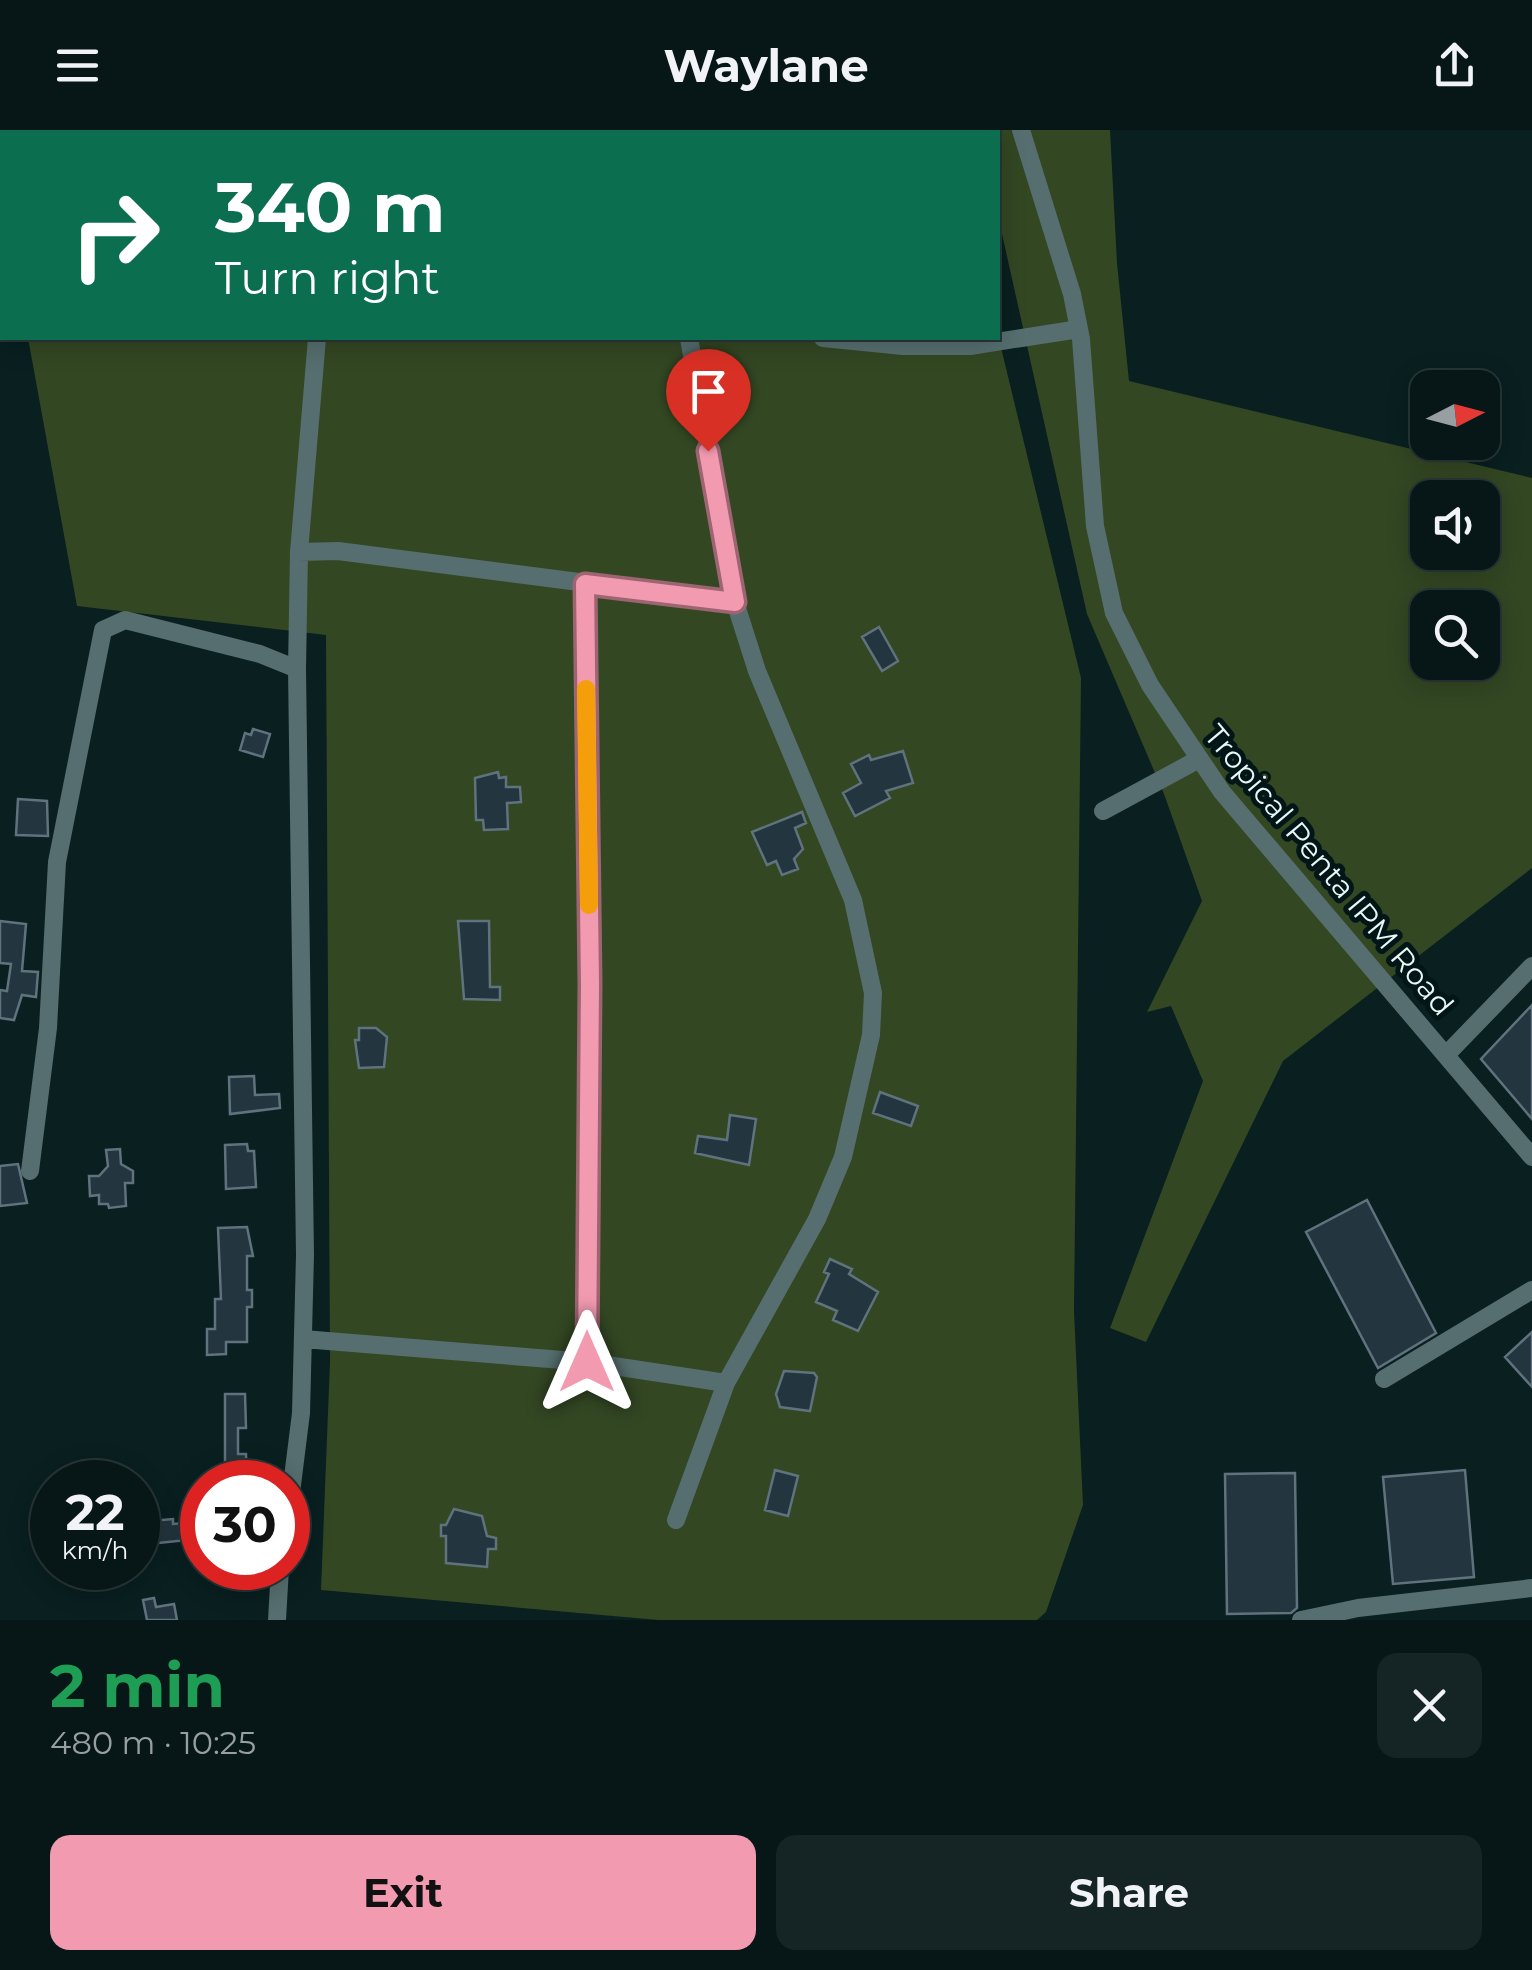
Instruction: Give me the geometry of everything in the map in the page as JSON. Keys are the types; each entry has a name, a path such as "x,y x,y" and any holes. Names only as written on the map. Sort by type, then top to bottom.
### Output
{"street":[{"name":"Tropical Penta IPM Road","path":"1021,130 1080,329 1095,526 1114,612 1150,685 1199,759 1532,1158"},
{"path":"842,340 904,346 970,346 1080,329"},
{"path":"295,1460 303,1339 299,552 317,340"},
{"path":"676,1520 726,1383 817,1219 843,1157 871,1035 873,993 853,900 757,671 735,602 689,340"},
{"path":"299,552 338,551 735,602"},
{"path":"585,584 590,984 587,1362"},
{"path":"30,1172 48,1028 57,862 103,630 125,620 260,654 297,669"},
{"path":"1103,811 1199,759"},
{"path":"1446,1055 1532,966"},
{"path":"1384,1380 1532,1290"},
{"path":"303,1339 587,1362 726,1383"},
{"path":"1301,1620 1358,1608 1532,1588"},
{"path":"278,1620 279,1590"}],"green space":[{"path":"1000,130 1110,130 1117,263 1129,381 1410,449 1410,460 1457,460 1532,478 1532,868 1283,1061 1146,1342 1110,1328 1203,1081 1171,1006 1147,1012 1202,901 1164,794 1087,614 1000,225"},
{"path":"28,340 999,340 1081,678 1074,1311 1083,1505 1046,1612 1037,1620 658,1620 321,1590 330,1361 326,635 77,606"}],"building":[{"path":"879,627 898,661 882,671 862,637"},
{"path":"253,729 270,734 263,757 240,750 245,733 251,735"},
{"path":"903,751 913,783 886,791 890,798 855,816 843,793 861,783 851,764 869,755 871,760"},
{"path":"498,772 499,778 506,777 506,787 520,787 521,802 507,803 508,829 484,830 483,820 476,820 475,778"},
{"path":"18,799 47,801 48,836 16,835"},
{"path":"802,812 806,823 795,828 803,849 794,859 798,869 782,875 776,861 767,865 752,832"},
{"path":"0,921 26,924 22,971 38,972 36,997 22,995 14,1020 0,1018 0,990 7,991 11,964 0,963"},
{"path":"458,921 489,921 490,987 500,987 500,1000 464,999"},
{"path":"1532,1005 1532,1119 1481,1059"},
{"path":"359,1028 376,1028 387,1037 384,1067 359,1068 355,1040 359,1040"},
{"path":"254,1076 255,1095 279,1094 280,1108 230,1114 229,1077"},
{"path":"880,1092 918,1106 911,1126 873,1113"},
{"path":"730,1115 756,1119 749,1165 695,1153 698,1136 727,1140"},
{"path":"247,1144 248,1151 254,1151 256,1187 226,1189 225,1145"},
{"path":"120,1149 121,1164 133,1171 133,1183 125,1183 126,1206 109,1208 108,1204 99,1204 99,1195 90,1196 89,1176 99,1176 108,1166 106,1150"},
{"path":"18,1164 27,1203 0,1206 0,1166"},
{"path":"1367,1200 1436,1333 1378,1368 1306,1232"},
{"path":"247,1227 253,1256 247,1256 247,1290 252,1290 252,1307 247,1307 247,1342 226,1342 226,1354 207,1355 207,1329 215,1329 215,1299 221,1299 218,1228"},
{"path":"830,1259 852,1269 849,1274 878,1292 858,1331 833,1320 837,1311 816,1302 829,1274 824,1272"},
{"path":"1532,1332 1532,1387 1505,1357"},
{"path":"784,1371 814,1373 817,1377 810,1411 780,1407 776,1394"},
{"path":"225,1394 245,1394 246,1428 238,1428 238,1454 246,1454 246,1460 225,1460"},
{"path":"775,1470 798,1476 788,1516 765,1510"},
{"path":"1465,1470 1474,1577 1393,1584 1383,1477"},
{"path":"1295,1473 1297,1608 1291,1613 1227,1614 1225,1474"},
{"path":"454,1509 482,1516 487,1536 496,1538 496,1549 488,1549 487,1567 446,1563 446,1536 441,1536 441,1525 446,1525"},
{"path":"173,1519 173,1524 180,1523 180,1541 160,1543 160,1520"},
{"path":"154,1598 156,1607 174,1604 177,1620 147,1620 143,1600"}],"slow traffic":[{"path":"586,689 589,905"}],"route":[{"path":"587,1362 590,984 585,584 735,602 708,451"}]}
